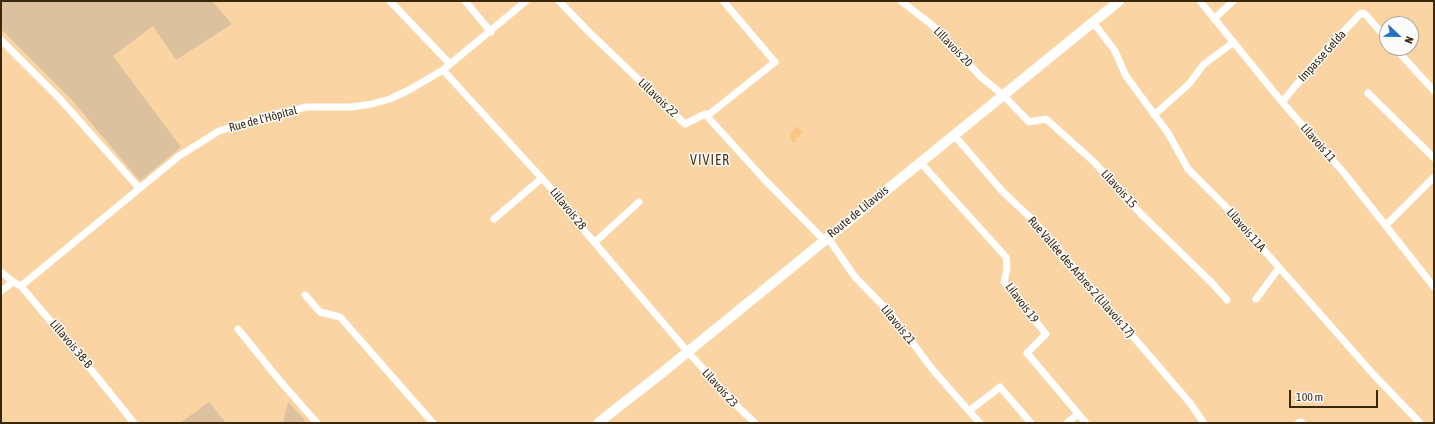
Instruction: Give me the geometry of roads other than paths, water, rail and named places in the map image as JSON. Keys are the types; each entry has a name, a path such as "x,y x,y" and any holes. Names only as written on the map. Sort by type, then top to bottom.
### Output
{"main road":[{"name":"Route de Lilavois","path":"598,423 1119,1"}],"street":[{"path":"390,1 450,64"},
{"path":"465,1 491,32"},
{"name":"Rue de l'Hôpital","path":"21,286 179,156 219,131 267,116 307,107 351,107 372,104 390,99 409,90 443,70 491,32 526,1"},
{"name":"Lillavois 22","path":"559,1 590,33 685,124 706,114 708,116"},
{"name":"Lillavois 20","path":"900,1 932,25 981,76 1003,95"},
{"name":"Lilavois 11","path":"1200,1 1282,102 1344,173 1434,288"},
{"path":"1214,19 1234,1"},
{"path":"724,2 775,62 708,116 763,178 826,239"},
{"name":"Impasse Gelda","path":"1282,102 1317,60 1357,17 1363,13 1379,30"},
{"name":"Lilavois 11A","path":"1093,22 1115,51 1126,76 1168,133 1188,169 1224,206 1374,374 1420,423"},
{"path":"1,40 60,99 139,188"},
{"path":"1154,115 1189,84 1204,64 1234,42"},
{"path":"1402,56 1434,91"},
{"name":"Lillavois 28","path":"443,70 559,197 577,222 687,351"},
{"path":"1368,93 1434,158"},
{"name":"Lilavois 15","path":"1003,95 1029,122 1046,120 1094,162 1141,214 1212,283 1227,300"},
{"name":"Rue Vallée des Arbres 2 (Lilavois 17)","path":"954,135 1002,192 1034,221 1190,403 1204,423"},
{"name":"Lilavois 19","path":"920,162 1006,257 1007,269 1004,282 1046,334 1027,353 1086,423"},
{"path":"1386,225 1434,177"},
{"path":"494,219 542,178"},
{"path":"595,242 639,202"},
{"name":"Lilavois 21","path":"826,239 855,277 891,314 933,370 980,423"},
{"path":"1256,299 1279,268"},
{"name":"Lillavois 38-B","path":"1,272 13,282 21,286 134,423"},
{"path":"1,291 13,282"},
{"path":"305,295 320,312 340,317 433,423"},
{"path":"238,329 280,381 317,423"},
{"name":"Lilavois 23","path":"687,351 753,423"},
{"path":"969,411 1000,387 1031,423"},
{"path":"1067,423 1078,414"},
{"path":"1298,423 1302,423"}],"district":[{"name":"VIVIER","path":"710,161"}]}
